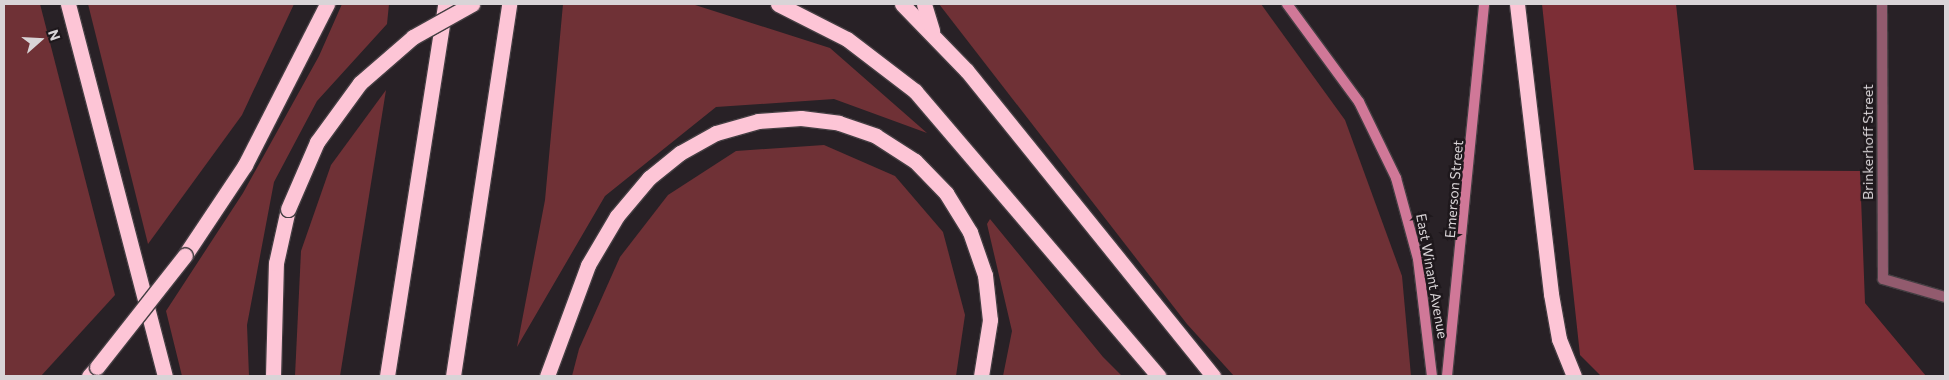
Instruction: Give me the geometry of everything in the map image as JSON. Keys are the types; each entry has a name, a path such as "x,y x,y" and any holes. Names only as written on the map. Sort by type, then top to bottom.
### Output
{"highway":[{"path":"68,4 165,376"},
{"path":"93,372 185,255 245,165 327,4"},
{"path":"387,376 445,4"},
{"path":"273,376 274,287 288,209 317,142 360,83 413,37 472,4"},
{"path":"454,376 509,4"},
{"path":"778,4 847,39 915,91 1158,376"},
{"path":"902,4 933,33 1213,376"},
{"path":"924,4 933,33"},
{"path":"1518,4 1551,294 1559,339 1574,376"},
{"path":"547,376 588,265 617,216 649,178 680,153 716,133 758,120 800,118 839,123 876,136 914,161 946,193 970,232 985,275 990,320 981,376"}],"main road":[{"name":"East Winant Avenue","path":"1288,4 1330,58 1372,126 1401,193 1418,259 1432,376"},
{"name":"Emerson Street","path":"1447,376 1463,243 1484,4"}],"street":[{"name":"Brinkerhoff Street","path":"1882,4 1883,279 1945,297"}],"shaded area":[{"path":"4,4 40,4 115,295 41,376 4,376"},
{"path":"88,4 294,4 242,115 148,244"},
{"path":"342,4 389,4 387,24 317,101 274,182 247,325 249,376 182,376 166,311 243,193 319,56"},
{"path":"563,4 692,4 830,48 927,133 834,99 716,107 605,196 517,347 545,200"},
{"path":"939,4 1261,4 1345,120 1402,276 1411,376 1234,376 1187,324"},
{"path":"1542,4 1676,4 1694,170 1860,171 1865,303 1926,376 1601,376 1580,355"},
{"path":"386,90 340,376 295,376 301,251 331,165"},
{"path":"824,145 895,176 943,232 965,315 956,376 572,376 579,349 620,257 668,195 736,151"},
{"path":"990,219 1103,357 1122,376 1003,376 1012,331 987,224"}]}
